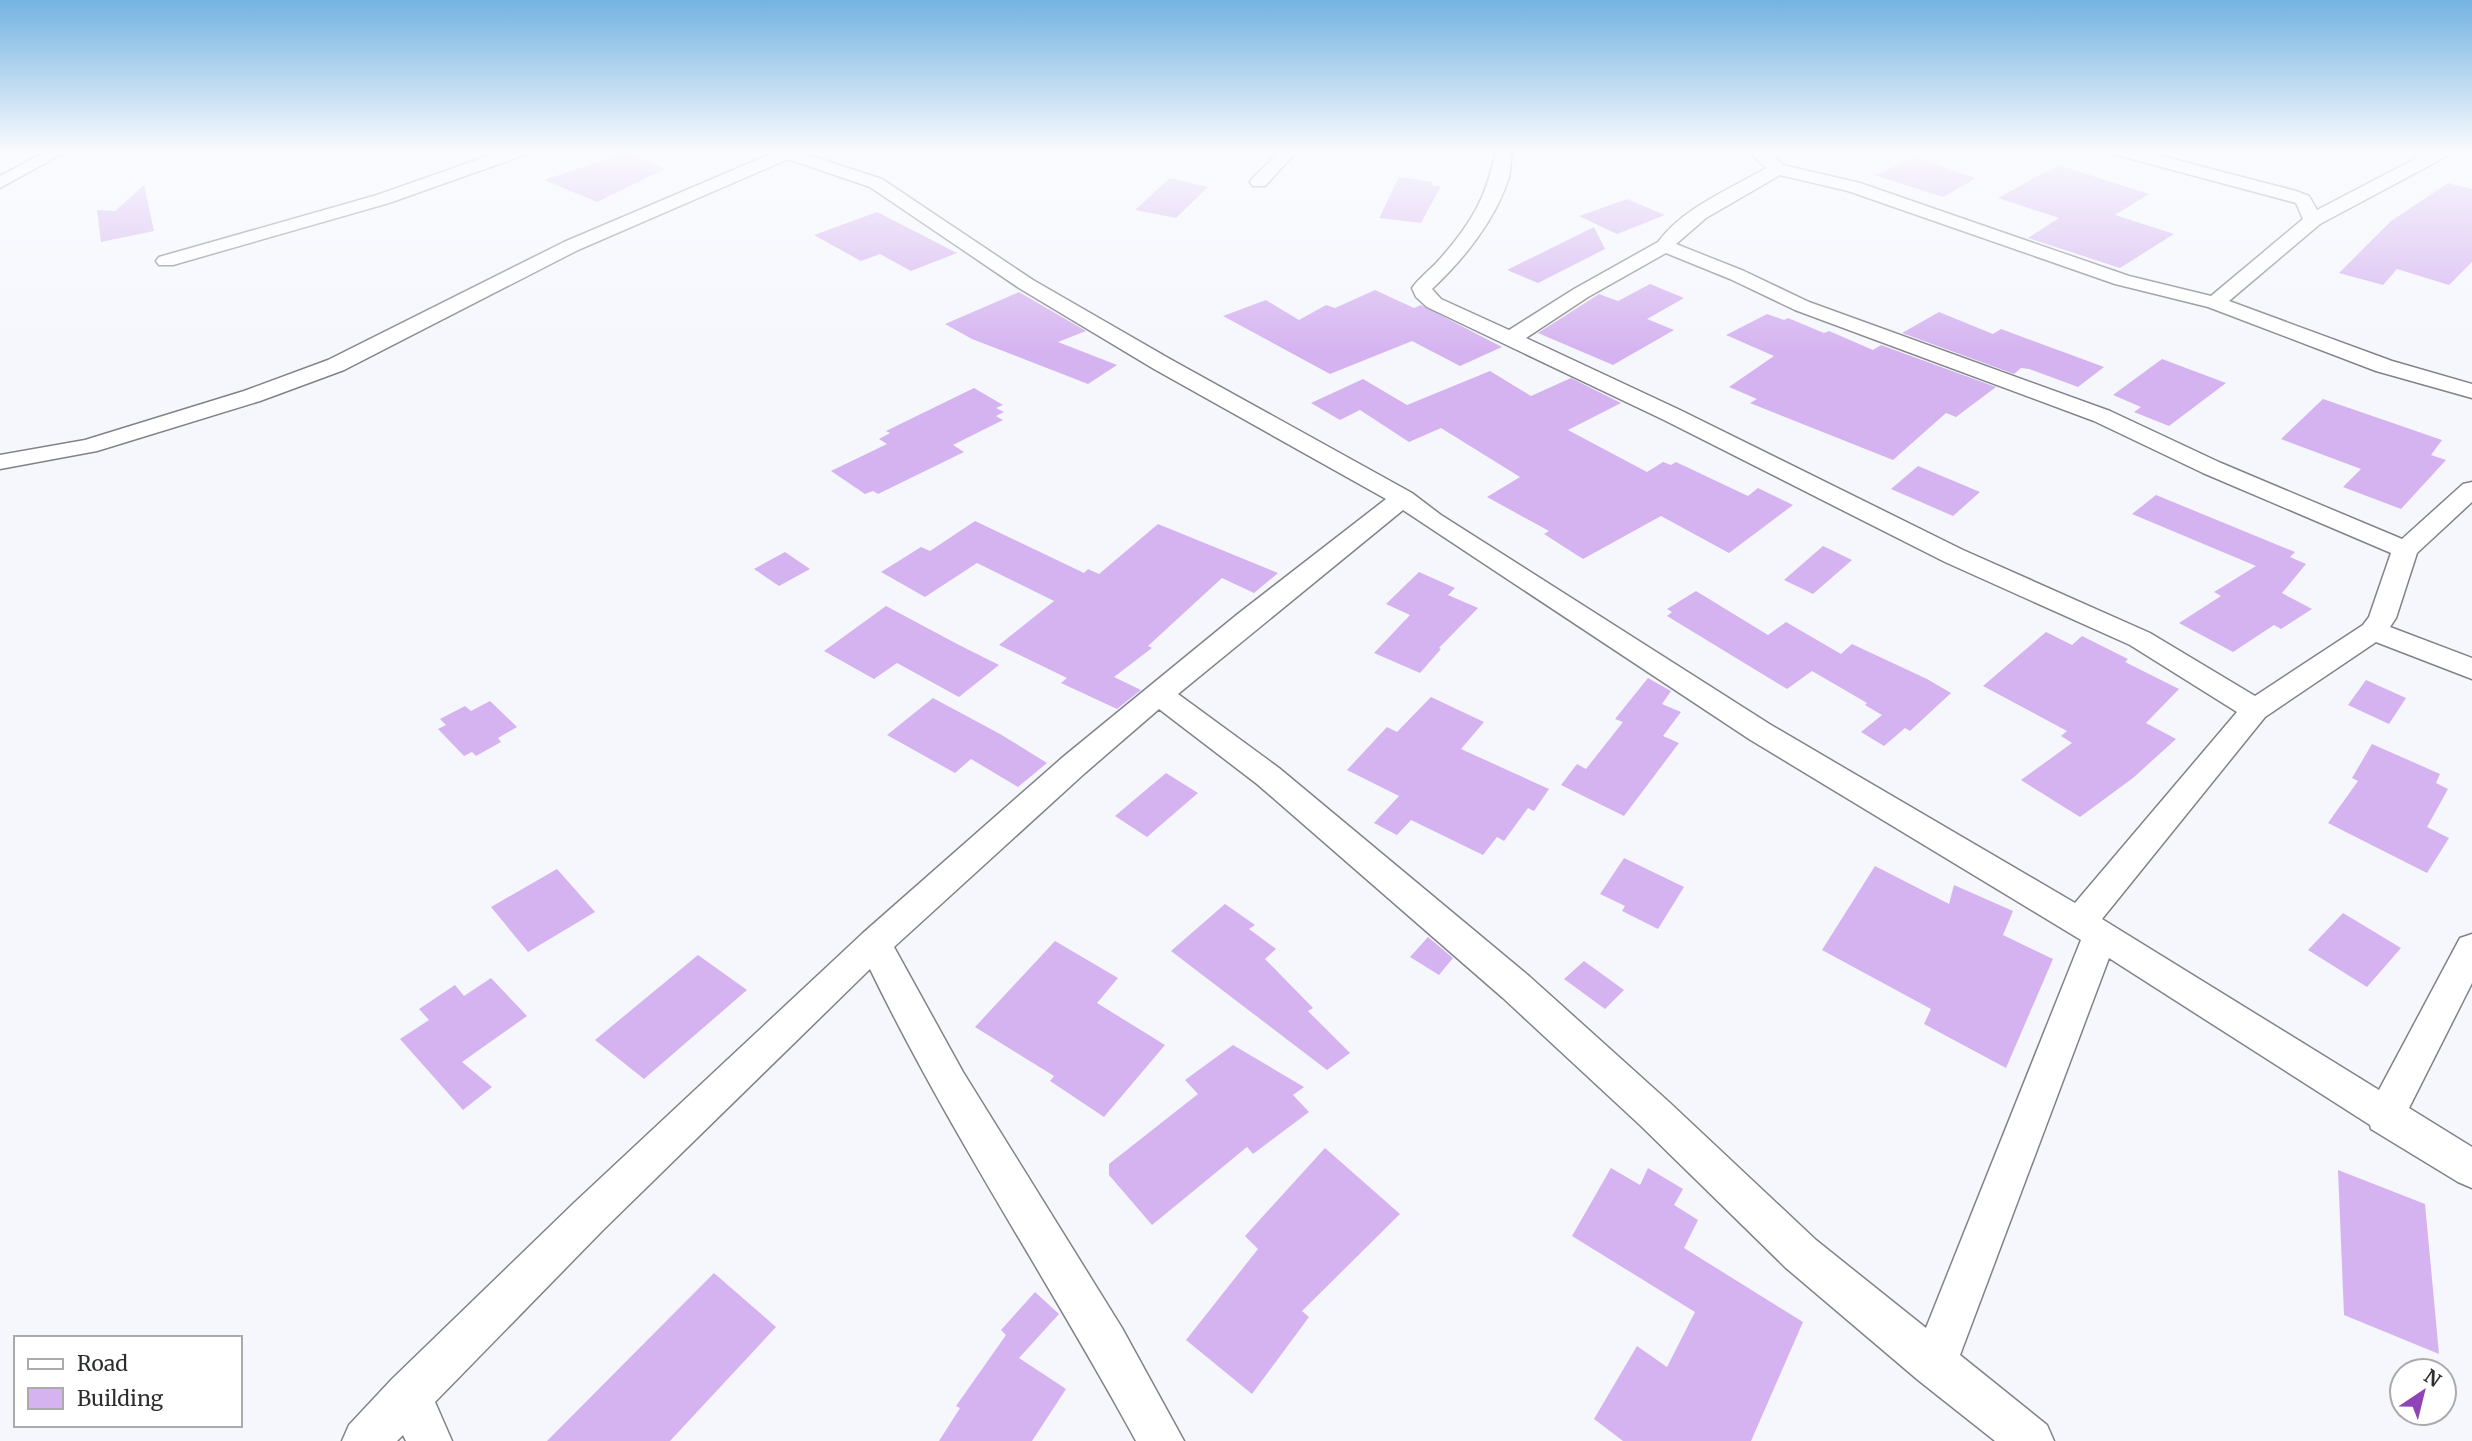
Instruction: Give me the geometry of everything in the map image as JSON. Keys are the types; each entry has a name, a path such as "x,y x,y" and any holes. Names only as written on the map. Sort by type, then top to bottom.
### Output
{"street":[{"path":"166,261 319,217"},
{"path":"0,462 89,446 252,396 336,365 571,246 635,217"},
{"path":"926,217 1026,285 1403,498 1432,520 1760,732 2089,930 2472,1169"},
{"path":"1480,217 1436,276 1422,288 1423,293 1434,303 1672,415 1955,556 2140,639 2255,710"},
{"path":"1510,339 1581,293 1665,246 1671,234 1696,217"},
{"path":"1941,217 2122,280 2215,303 2384,366 2472,391"},
{"path":"2215,303 2318,217"},
{"path":"1665,246 1737,275 1802,306 2102,416 2212,468 2404,550"},
{"path":"1934,1364 2089,930 2255,710 2373,631 2382,618 2404,550 2472,489"},
{"path":"365,1441 589,1216 875,943 1074,765 1249,619 1403,498"},
{"path":"2373,631 2471,677"},
{"path":"1160,695 1268,776 1516,987 1655,1114 1801,1254 2031,1441"},
{"path":"875,943 908,1013 936,1063 1090,1314 1161,1441"},
{"path":"2385,1117 2472,948"},
{"path":"408,1395 429,1441"}],"building":[{"path":"98,217 151,217 154,231 101,242"},
{"path":"863,217 887,217 957,253 911,271 880,254 861,261 814,235"},
{"path":"1379,217 1424,217 1421,223"},
{"path":"1582,217 1659,217 1617,234"},
{"path":"2057,217 2122,217 2174,234 2120,268 2028,238 2059,218"},
{"path":"2397,217 2472,217 2472,262 2449,285 2397,269 2383,285 2339,273"},
{"path":"1594,227 1605,249 1538,283 1507,270"},
{"path":"1650,284 1684,298 1647,319 1674,330 1613,365 1538,333 1599,294 1618,301"},
{"path":"1375,290 1414,308 1421,305 1502,347 1460,366 1412,341 1330,374 1223,316 1266,300 1299,320 1326,305 1335,308"},
{"path":"1019,292 1086,331 1058,342 1117,365 1088,384 972,339 945,324"},
{"path":"1939,312 1993,334 2001,329 2104,367 2078,387 2029,369 2021,368 2014,374 1902,333"},
{"path":"1767,314 1784,320 1788,318 1824,333 1829,331 1873,350 1881,345 1996,387 1956,417 1946,413 1893,460 1750,403 1757,399 1729,387 1774,356 1726,335"},
{"path":"2162,359 2226,383 2169,426 2134,412 2141,407 2113,395"},
{"path":"1490,371 1531,396 1571,378 1621,403 1568,430 1647,472 1663,462 1671,465 1676,462 1748,496 1758,488 1793,505 1729,553 1661,516 1583,559 1544,534 1549,531 1487,497 1520,477 1441,428 1409,442 1360,410 1340,420 1311,403 1363,379 1407,405"},
{"path":"974,388 1003,405 996,408 1004,412 996,416 1003,420 953,445 964,452 878,494 873,491 865,494 831,471 887,444 879,439 890,433 886,431"},
{"path":"2323,399 2442,440 2431,455 2446,460 2401,509 2343,487 2361,469 2281,439"},
{"path":"1918,466 1980,492 1953,516 1891,489"},
{"path":"2156,495 2295,552 2290,557 2306,564 2282,593 2312,609 2281,629 2274,625 2233,652 2179,623 2221,596 2214,592 2256,566 2132,514"},
{"path":"975,521 1084,573 1088,569 1099,574 1158,524 1278,573 1254,593 1222,578 1148,646 1152,648 1114,677 1141,690 1117,709 1061,683 1067,678 999,645 1054,601 977,563 925,597 881,572 921,547 930,551"},
{"path":"1823,546 1852,560 1813,594 1784,580"},
{"path":"785,552 810,569 779,586 754,569"},
{"path":"1419,572 1455,588 1448,595 1478,608 1439,648 1441,649 1420,673 1374,653 1410,615 1386,604"},
{"path":"1696,591 1768,635 1786,622 1841,654 1852,644 1951,693 1910,731 1905,728 1884,746 1861,732 1882,715 1865,705 1867,703 1812,671 1787,689 1667,616 1672,612 1667,609"},
{"path":"886,606 999,665 959,697 897,663 874,679 824,651"},
{"path":"2046,632 2072,645 2082,636 2128,659 2125,662 2179,689 2146,723 2176,739 2133,778 2080,817 2021,780 2072,743 2061,736 2067,731 1983,686"},
{"path":"1648,678 1671,691 1662,704 1681,712 1663,736 1679,743 1624,816 1561,785 1577,764 1586,769 1623,722 1615,719"},
{"path":"2366,680 2406,698 2389,724 2348,705"},
{"path":"1431,697 1484,722 1461,749 1549,789 1534,811 1528,808 1504,841 1497,837 1483,855 1411,820 1397,835 1374,823 1399,796 1347,770 1387,727 1397,732"},
{"path":"933,698 1047,763 1018,787 971,759 955,773 887,735"},
{"path":"490,701 517,727 498,738 501,742 476,756 472,752 464,756 438,729 446,725 440,719 465,706 471,711"},
{"path":"2372,744 2440,774 2436,783 2448,789 2427,827 2449,838 2427,873 2328,823 2358,781 2352,778"},
{"path":"1166,773 1198,793 1147,837 1115,816"},
{"path":"1624,858 1684,887 1658,929 1622,911 1625,906 1600,894"},
{"path":"1875,866 1949,904 1954,885 2013,911 2003,935 2053,959 2006,1068 1924,1024 1931,1009 1822,950"},
{"path":"557,869 595,912 528,952 491,907"},
{"path":"1225,904 1255,925 1249,929 1276,949 1265,959 1313,1008 1308,1011 1350,1053 1327,1070 1171,951"},
{"path":"2343,913 2401,948 2367,987 2308,950"},
{"path":"1428,937 1453,958 1439,975 1410,957"},
{"path":"1055,941 1118,978 1097,1003 1165,1045 1104,1117 1050,1081 1054,1076 975,1027"},
{"path":"698,955 747,990 644,1079 595,1040"},
{"path":"1584,961 1624,990 1605,1009 1564,979"},
{"path":"491,978 527,1016 462,1062 492,1087 463,1110 400,1039 429,1020 419,1009 455,985 464,996"},
{"path":"1233,1045 1304,1087 1293,1095 1309,1112 1253,1154 1247,1147 1152,1225 1109,1175 1109,1164 1198,1094 1185,1080"},
{"path":"1325,1148 1400,1214 1302,1311 1309,1317 1252,1394 1186,1340 1258,1249 1245,1236"},
{"path":"1611,1168 1640,1185 1648,1168 1683,1189 1674,1205 1698,1220 1684,1248 1803,1322 1751,1441 1623,1441 1594,1419 1637,1346 1667,1367 1695,1312 1572,1236"},
{"path":"2338,1170 2425,1204 2439,1354 2344,1315"},
{"path":"714,1273 776,1327 670,1441 547,1441"},
{"path":"1035,1292 1059,1314 1019,1358 1066,1389 1032,1441 939,1441 960,1408 956,1406 1006,1335 1001,1330"}]}
